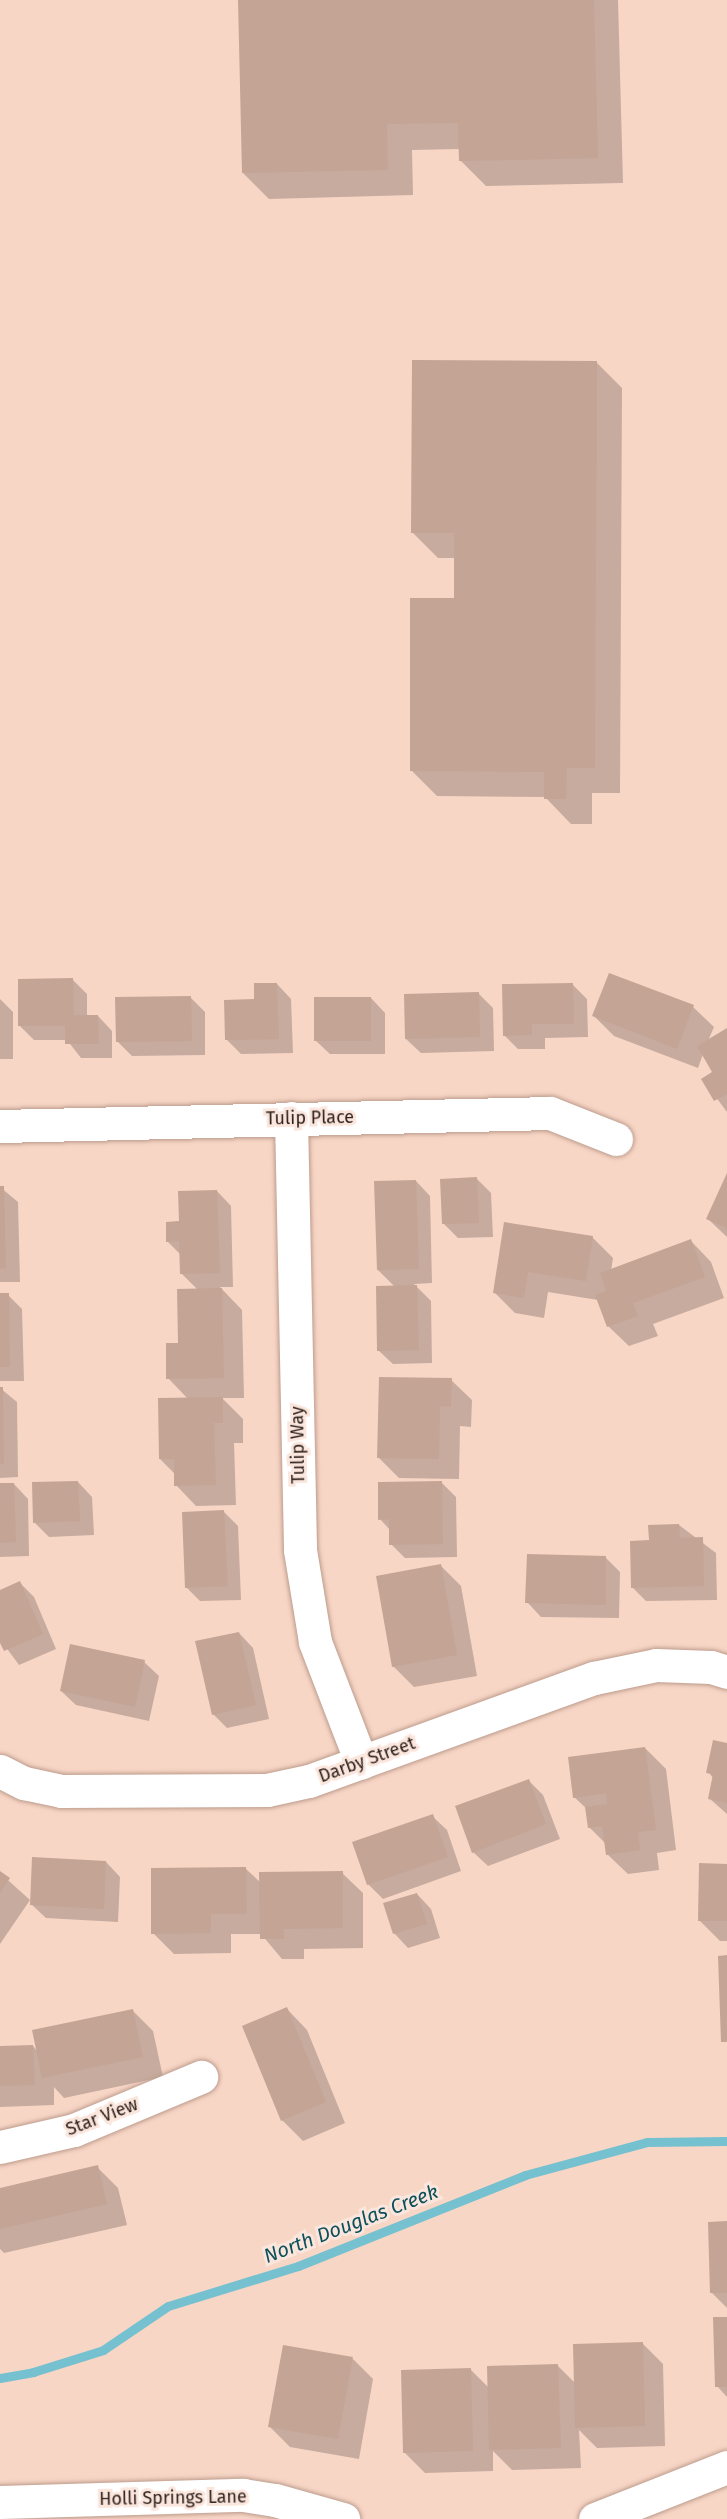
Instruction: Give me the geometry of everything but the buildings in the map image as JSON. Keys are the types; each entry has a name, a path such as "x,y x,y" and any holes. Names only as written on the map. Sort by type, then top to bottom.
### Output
{"street":[{"name":"Tulip Place","path":"0,1126 550,1113 616,1139"},
{"name":"Tulip Way","path":"291,1118 300,1550 315,1642 361,1762"},
{"name":"Darby Street","path":"0,1771 24,1783 62,1791 228,1793 267,1790 309,1781 614,1673 687,1665 727,1672"},
{"name":"Star View","path":"0,2147 74,2130 201,2077"},
{"path":"595,2519 727,2467"},
{"name":"Holli Springs Lane","path":"0,2502 76,2509 243,2495 275,2500 343,2519"}],"waterway":[{"name":"North Douglas Creek","path":"0,2378 33,2372 103,2350 168,2306 298,2266 525,2175 647,2142 727,2141"}]}
